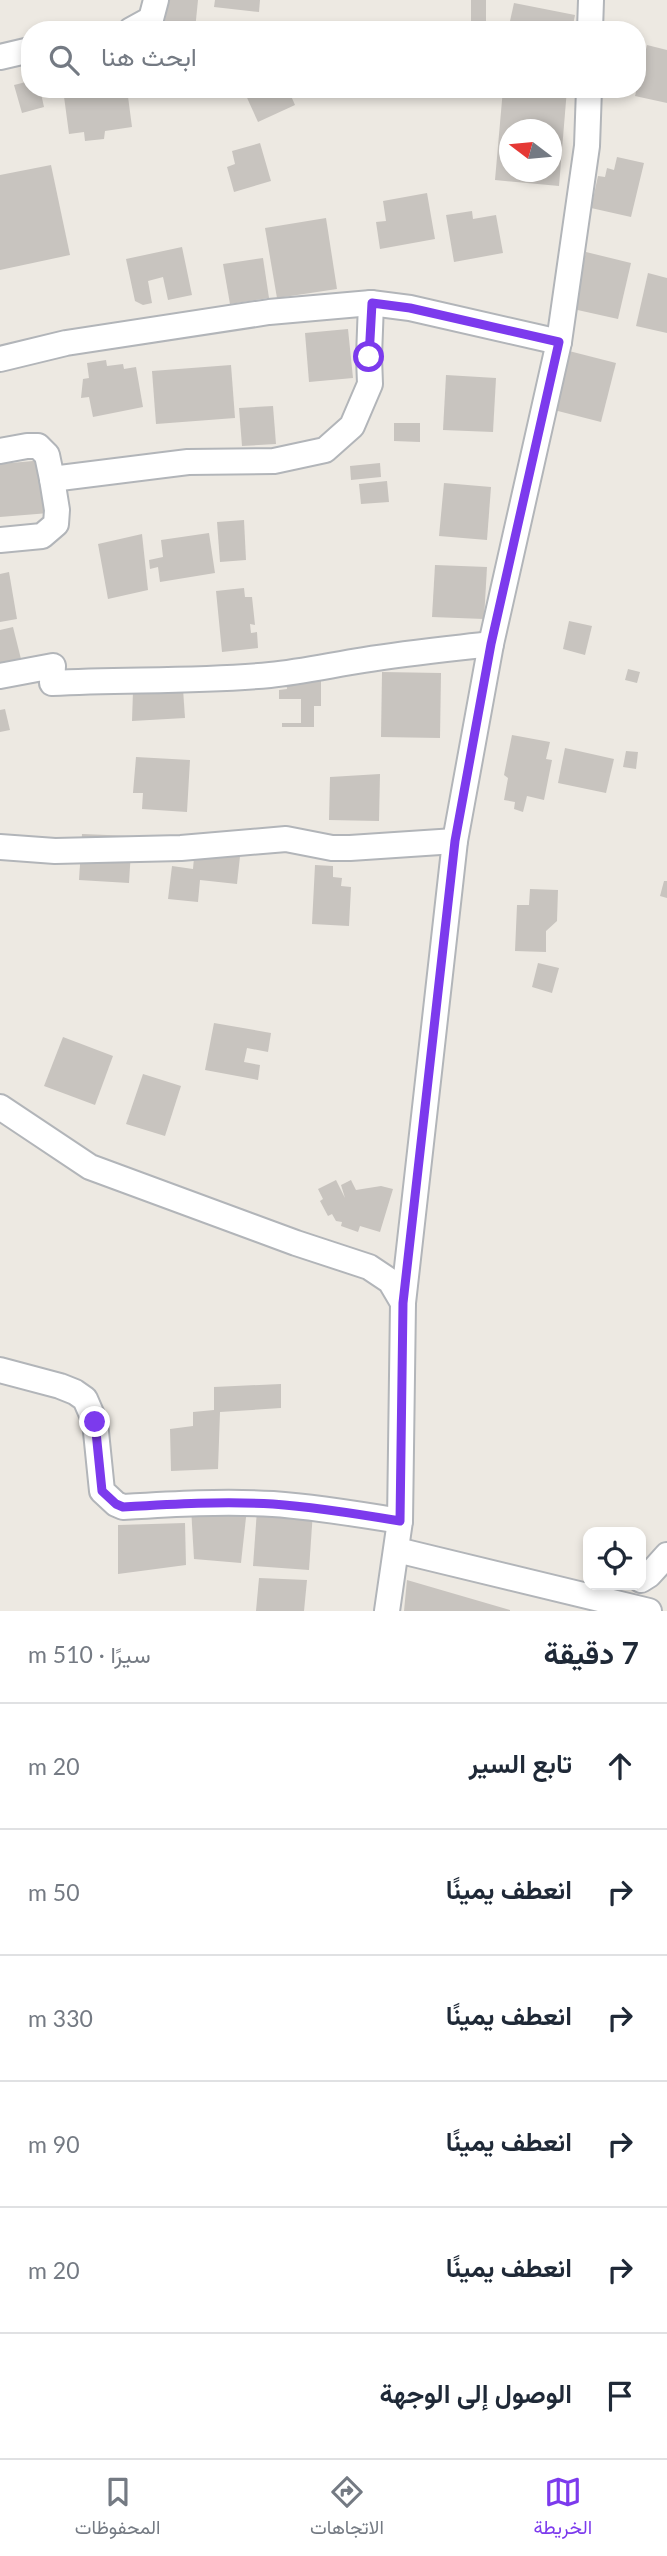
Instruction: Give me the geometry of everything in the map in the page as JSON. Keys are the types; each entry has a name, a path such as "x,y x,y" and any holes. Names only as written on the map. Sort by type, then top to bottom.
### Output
{"street":[{"path":"147,21 151,19 156,0"},
{"path":"591,21 592,0"},
{"path":"0,57 21,52"},
{"path":"387,1611 400,1521 403,1303 455,841 491,644 559,342 587,146 589,98"},
{"path":"0,359 93,339 269,312 372,303 410,308 559,342"},
{"path":"52,479 188,462 274,461 325,450 352,426 370,384 372,303"},
{"path":"0,451 38,446 47,455 57,510 56,524 42,536 0,540"},
{"path":"0,676 53,666 52,683 240,677 491,644"},
{"path":"0,846 55,851 181,848 286,839 332,848 350,848 455,841"},
{"path":"0,1107 90,1167 369,1267 390,1281 403,1303"},
{"path":"0,1370 60,1386 85,1399 95,1422 102,1491 123,1507 187,1503 270,1504 321,1508 400,1521"},
{"path":"397,1550 649,1611"},
{"path":"646,1577 667,1555"},
{"path":"610,1602 626,1590"}],"building":[{"path":"167,0 198,0 196,21 165,21"},
{"path":"215,0 260,0 259,12 214,7"},
{"path":"471,0 486,0 486,21 471,21"},
{"path":"514,3 575,15 574,21 510,21"},
{"path":"647,45 667,50 667,103 644,98"},
{"path":"21,83 21,98 42,98 44,107 22,113 14,85"},
{"path":"64,98 128,98 132,127 105,131 104,139 85,141 84,132 69,134"},
{"path":"247,98 292,98 295,105 258,122"},
{"path":"502,98 566,98 562,150 562,119 500,119"},
{"path":"499,134 499,180 495,180"},
{"path":"260,143 271,181 234,192 227,167 235,164 232,151"},
{"path":"617,157 644,163 631,217 591,208 598,176 605,177 607,168 614,170"},
{"path":"51,165 70,255 0,270 0,175"},
{"path":"516,182 559,182 559,186"},
{"path":"427,193 435,239 380,249 376,222 386,221 383,201"},
{"path":"472,211 473,219 496,215 503,253 454,262 446,215"},
{"path":"326,218 337,289 277,298 265,228"},
{"path":"182,247 192,295 168,300 163,277 148,281 152,303 143,305 135,301 126,259"},
{"path":"586,252 631,263 618,319 573,309"},
{"path":"263,258 269,298 230,304 223,264"},
{"path":"648,273 667,278 667,333 636,326"},
{"path":"348,329 353,378 309,382 305,333"},
{"path":"569,351 616,363 601,422 554,410"},
{"path":"106,360 107,366 123,364 124,369 136,367 143,407 93,417 89,397 81,398 83,379 89,378 87,363"},
{"path":"231,365 235,418 156,424 152,371"},
{"path":"446,375 496,378 493,432 443,430"},
{"path":"273,406 276,444 242,446 239,408"},
{"path":"394,423 420,423 420,442 394,441"},
{"path":"44,460 49,513 0,517 0,464"},
{"path":"380,463 381,477 351,480 350,466"},
{"path":"387,481 389,502 361,504 359,484"},
{"path":"444,483 491,487 487,540 439,536"},
{"path":"244,520 246,560 220,562 217,522"},
{"path":"209,533 215,573 160,582 158,567 150,569 149,560 163,557 161,540"},
{"path":"142,534 148,590 108,599 98,544"},
{"path":"435,565 487,567 484,619 432,617"},
{"path":"9,572 17,619 0,622 0,574"},
{"path":"244,588 245,597 252,597 255,625 250,624 251,633 257,632 258,648 222,652 216,591"},
{"path":"569,621 592,626 585,655 563,649"},
{"path":"13,627 22,663 0,668 0,630"},
{"path":"628,669 640,672 637,683 625,680"},
{"path":"382,672 441,673 440,738 381,737"},
{"path":"286,675 321,679 321,706 314,706 314,727 282,727 282,723 301,723 301,699 279,699 279,690 287,689"},
{"path":"183,689 185,718 132,721 133,691"},
{"path":"5,709 10,730 0,732 0,710"},
{"path":"512,735 550,742 546,759 552,760 544,800 527,796 523,812 514,809 515,802 504,800 508,778 504,775"},
{"path":"565,748 614,759 606,793 558,783"},
{"path":"626,751 638,752 636,769 623,767"},
{"path":"136,757 190,760 187,812 142,809 143,793 133,793"},
{"path":"380,774 379,821 329,820 330,777"},
{"path":"82,834 132,836 129,883 79,880"},
{"path":"196,834 242,838 237,884 200,880 198,902 168,899 172,866 193,869"},
{"path":"315,865 333,866 333,877 342,878 341,886 351,887 349,926 312,924"},
{"path":"664,881 667,881 667,898 660,896"},
{"path":"530,889 558,890 557,921 546,931 546,952 515,951 517,905 529,905"},
{"path":"538,963 559,968 552,993 532,987"},
{"path":"214,1023 271,1033 268,1052 247,1048 244,1062 260,1065 258,1080 205,1070"},
{"path":"63,1037 113,1056 95,1105 44,1086"},
{"path":"143,1074 181,1086 165,1136 126,1124"},
{"path":"336,1180 345,1198 341,1185 351,1180 356,1190 381,1186 393,1189 380,1232 360,1226 358,1232 341,1226 342,1222 336,1221 332,1214 328,1216 320,1201 323,1199 318,1189"},
{"path":"281,1384 281,1408 220,1412 218,1469 171,1471 170,1429 193,1426 193,1412 214,1410 214,1387"},
{"path":"190,1490 249,1490 241,1563 194,1559"},
{"path":"257,1510 313,1511 309,1570 253,1566"},
{"path":"185,1523 186,1565 118,1574 118,1525"},
{"path":"259,1578 307,1580 304,1611 256,1611"},
{"path":"407,1580 510,1610 510,1611 404,1611"}],"route":[{"path":"95,1422 102,1491 123,1507 187,1503 270,1504 321,1508 400,1521 403,1303 455,841 491,644 559,342 410,308 372,303 369,357"}]}
